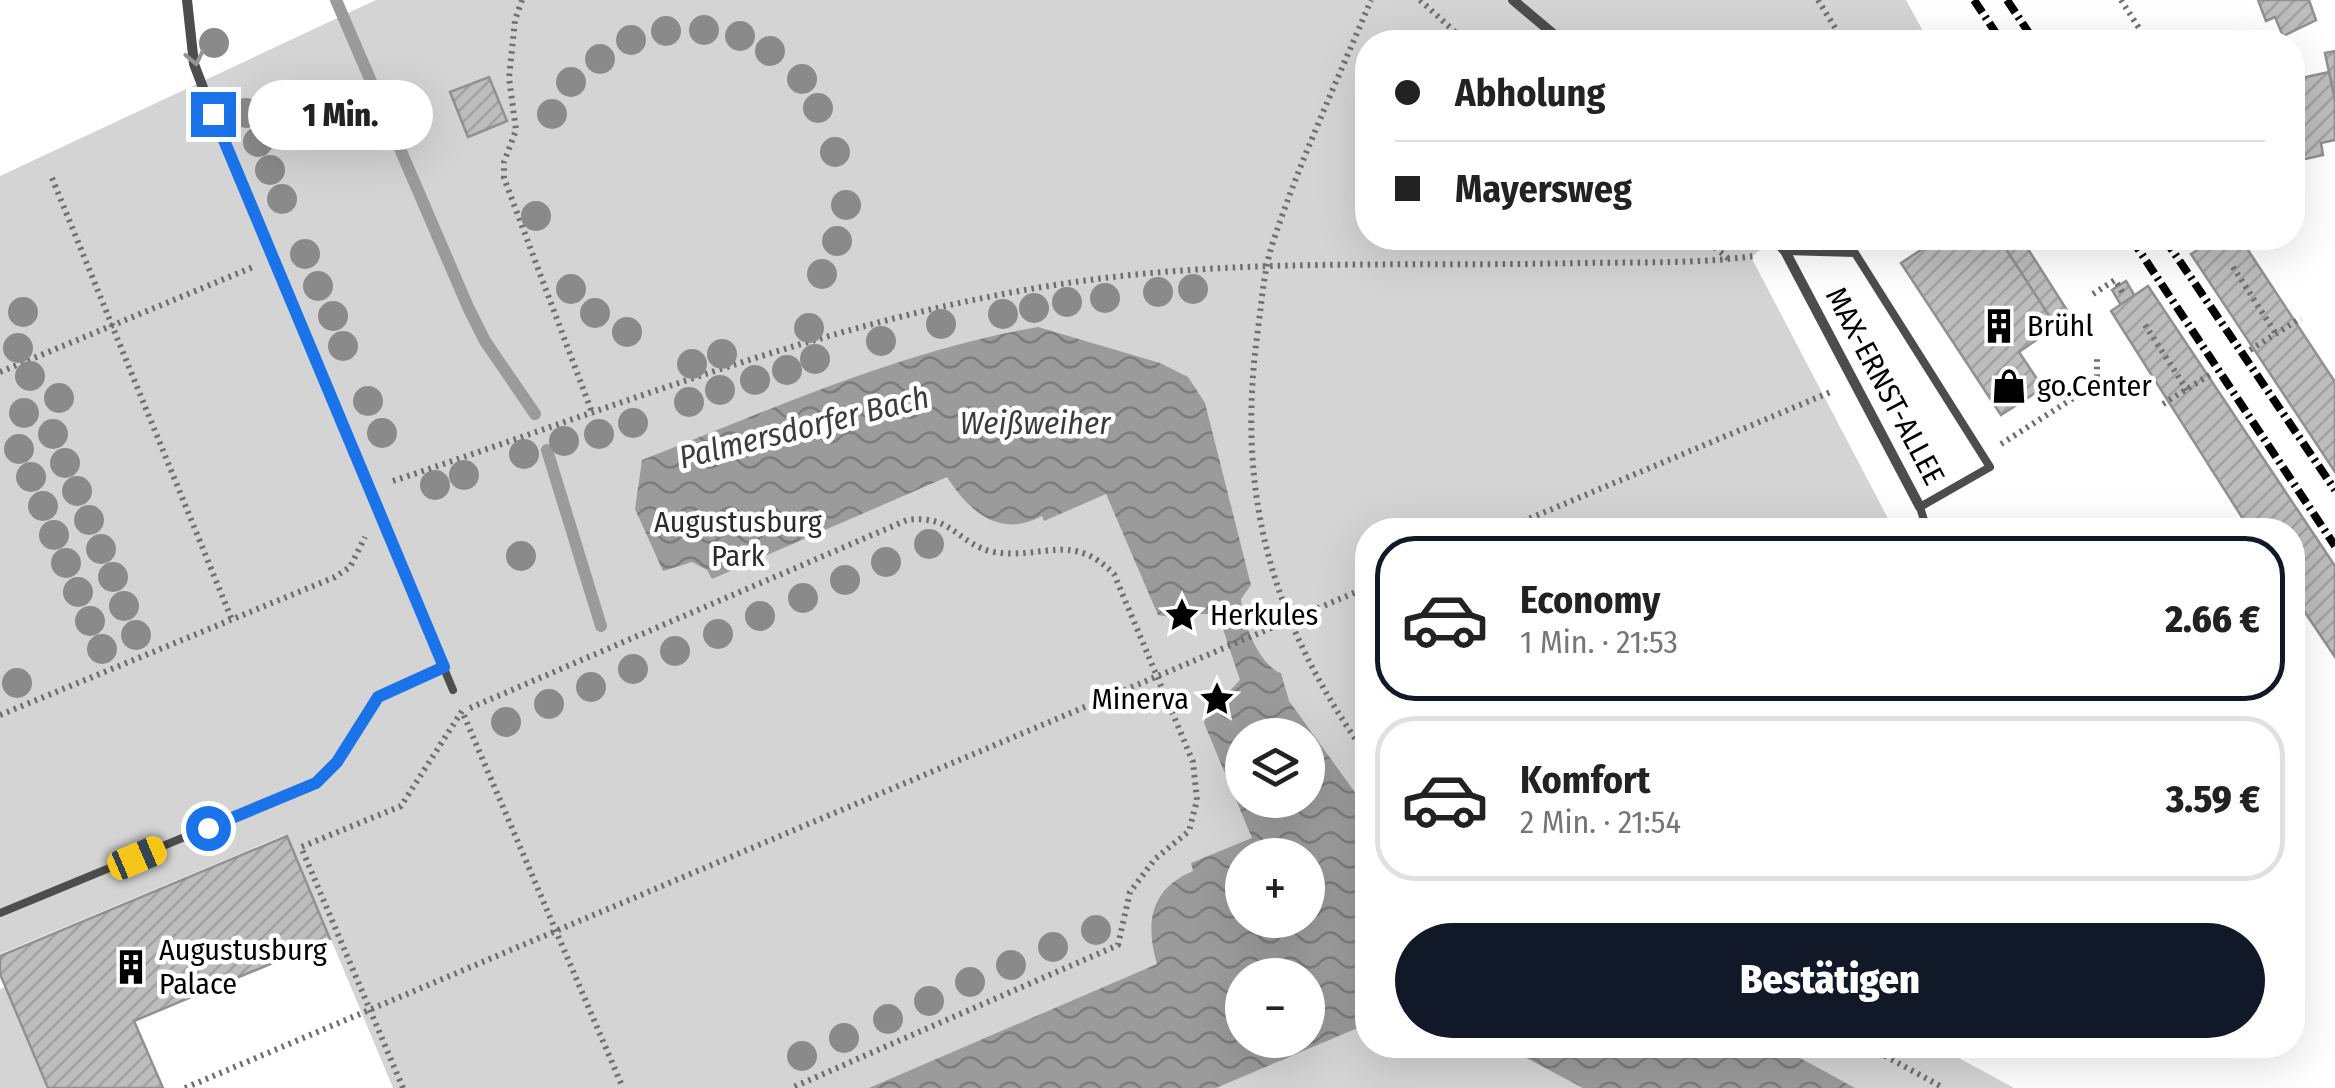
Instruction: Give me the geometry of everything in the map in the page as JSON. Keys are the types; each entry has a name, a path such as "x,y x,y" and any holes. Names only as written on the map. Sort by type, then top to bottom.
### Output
{"street":[{"path":"186,0 194,64 213,114"},
{"path":"1513,0 1549,30"},
{"name":"MAX-ERNST-ALLEE","path":"1785,252 1920,508"}],"lane":[{"path":"213,114 453,690"},
{"name":"MAX-ERNST-ALLEE","path":"1785,252 1854,253 1990,467 1920,508"},
{"path":"1920,508 1923,518"},
{"path":"0,913 316,783 337,762 378,697 444,667"}],"path":[{"path":"522,0 515,20 509,78 516,130 504,162 504,178 592,415"},
{"path":"1359,30 1371,0"},
{"path":"1420,0 1453,30"},
{"path":"1818,0 1837,30"},
{"path":"2121,0 2140,30"},
{"path":"1355,40 1266,265 1249,392 1249,451 1264,540 1291,619 1337,713 1355,739"},
{"path":"52,178 232,620"},
{"path":"1718,250 1730,260"},
{"path":"0,715 350,567 365,536 370,488 786,349 937,305 1090,280 1266,265 1730,260 1785,252"},
{"path":"0,372 275,258"},
{"path":"2233,268 2276,334"},
{"path":"2094,294 2115,280 2124,294"},
{"path":"2250,350 2301,318"},
{"path":"2145,324 2187,390"},
{"path":"1983,456 2098,384 2096,355"},
{"path":"2163,404 2211,374"},
{"path":"1531,518 1856,381"},
{"path":"403,1088 301,847 401,806 462,711 918,518 943,522 993,552 1070,548 1104,564 1120,587 1193,762 1195,816 1180,842 1155,860 1130,892 1118,945 791,1088"},
{"path":"185,1088 1355,592"},
{"path":"453,690 622,1088"},
{"path":"1888,1058 1944,1088"}],"green space":[{"name":"Augustusburg Park","path":"376,0 1906,0 1922,30 1355,30 1355,250 1760,250 1751,257 1888,518 1355,518 1355,1058 1959,1058 2014,1088 393,1088 287,834 0,954 0,176"},
{"path":"5,987 48,1088 0,1088 0,989"}],"water":[{"name":"Weißweiher","path":"1038,327 1160,363 1188,377 1205,403 1251,585 1241,599 1249,631 1259,653 1281,673 1289,701 1301,718 1225,718 1225,773 1204,723 1208,707 1226,702 1224,697 1240,680 1222,626 1211,614 1189,614 1186,607 1174,611 1176,618 1158,615 1106,494 1044,521 1042,516 1026,522 999,523 975,510 947,477 712,579 707,570 692,562 663,571 635,509 642,460 887,366 987,337"},
{"name":"Weißweiher","path":"1325,751 1355,792 1355,1029 1325,1042 1325,958 1225,958 1225,1058 1287,1058 1216,1088 869,1088 1157,964 1152,921 1160,898 1179,878 1193,871 1191,863 1225,849 1225,938 1325,938 1325,838 1252,838 1244,818 1325,818"},
{"path":"1526,1058 1800,1058 1855,1088 1583,1088"}],"building":[{"path":"2258,0 2309,0 2316,20 2295,30 2280,30 2275,17 2266,21"},
{"path":"2335,51 2335,101 2325,53"},
{"path":"2329,72 2335,101 2335,140 2321,143 2323,155 2305,159 2305,77"},
{"path":"489,77 507,121 468,137 450,92"},
{"name":"Brühl","path":"1921,250 2007,250 2056,326 2019,352 2043,388 2001,415 1901,263"},
{"path":"2007,250 2029,250 2070,315 2055,325"},
{"path":"2197,250 2248,250 2335,382 2335,472 2191,254"},
{"path":"2126,281 2136,298 2122,307 2112,290"},
{"path":"2148,286 2303,518 2242,518 2111,311"},
{"path":"2305,521 2335,566 2335,657 2305,612"},
{"path":"1186,606 1191,618 1178,623 1174,611"},
{"path":"1221,691 1226,702 1215,707 1210,695"},
{"name":"Augustusburg Palace","path":"287,836 330,939 134,1021 163,1088 48,1088 0,974 0,956"}],"waterway":[{"name":"Palmersdorfer Bach","path":"336,0 468,307 485,341 535,414"},
{"name":"Palmersdorfer Bach","path":"547,450 601,626"}],"railway":[{"path":"1974,0 1994,30"},
{"path":"2007,0 2027,30"},
{"path":"2139,250 2335,546"},
{"path":"2172,250 2335,490"}],"place":[{"name":"Brühl","path":"1999,326"},
{"name":"go.Center","path":"2009,386"},
{"name":"Herkules","path":"1182,615"},
{"name":"Minerva","path":"1217,699"},
{"name":"Augustusburg Palace","path":"131,967"}],"route":[{"path":"208,828 316,783 337,762 378,697 394,686 444,667 213,114"}]}
